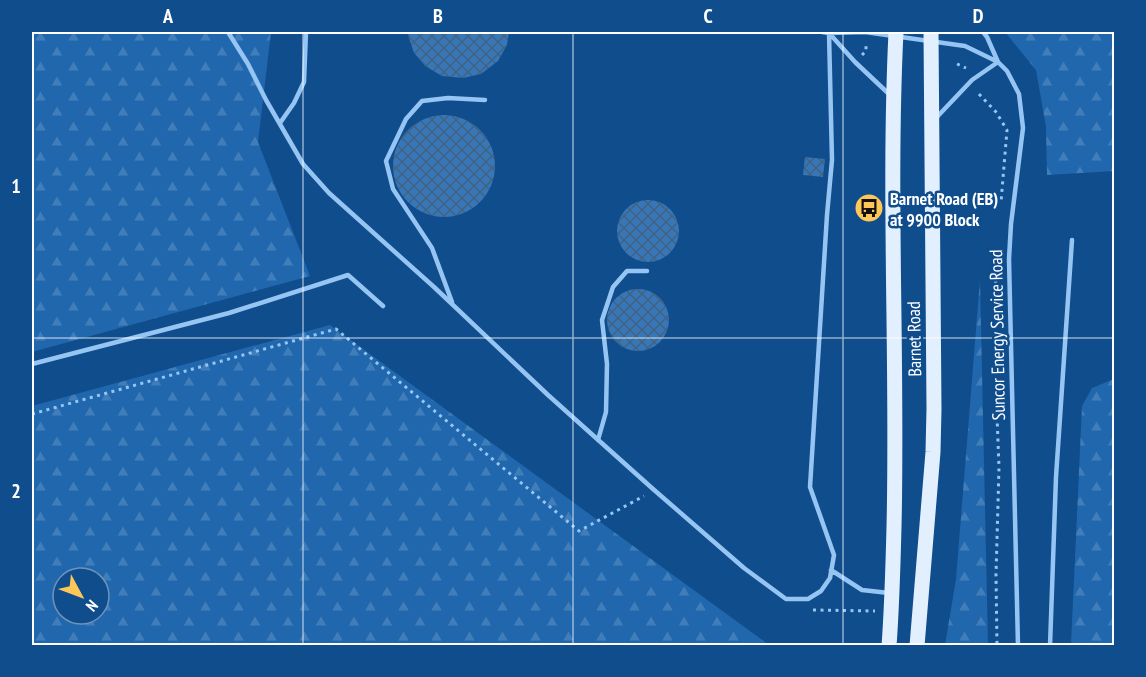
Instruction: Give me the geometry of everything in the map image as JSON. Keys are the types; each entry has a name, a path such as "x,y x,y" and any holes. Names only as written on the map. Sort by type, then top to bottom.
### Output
{"main road":[{"name":"Barnet Road","path":"889,645 892,612 895,470 893,98 896,34"},
{"name":"Barnet Road","path":"917,645 933,452 934,409 931,36"}],"lane":[{"path":"228,32 303,164 329,193 598,440 744,568 786,599 808,599 821,591 830,578 834,555 810,488 826,215 832,160 830,33"},
{"path":"280,123 304,82 306,32"},
{"name":"Suncor Energy Service Road","path":"822,32 931,36 965,46 998,62 1007,71 1019,93 1023,128 1009,259 1017,645"},
{"path":"932,122 972,80 998,62 983,32"},
{"path":"830,33 855,62 893,98"},
{"path":"453,305 432,248 393,189 386,161 406,119 422,101 448,98 485,100"},
{"path":"1050,645 1056,477 1072,240"},
{"path":"598,440 606,412 607,364 602,320 613,287 627,271 647,271"},
{"path":"32,364 229,313 348,275 383,306"},
{"path":"831,570 862,590 892,593"}],"path":[{"path":"866,49 871,51"},
{"path":"957,64 966,68"},
{"path":"979,94 996,112 1007,130 1000,203"},
{"path":"996,251 995,364 999,466 997,645"},
{"path":"32,414 336,329 579,531 651,492"},
{"path":"809,609 892,612"}],"green space":[{"path":"32,32 271,32 258,142 310,276 32,352"},
{"path":"1005,32 1114,32 1114,171 1047,175 1046,127 1036,70"},
{"path":"980,280 988,645 945,645 956,579"},
{"path":"330,325 769,645 32,645 32,406"},
{"path":"1114,379 1114,645 1071,645 1082,406 1092,388"}],"building":[{"path":"407,32 509,32 507,45 498,61 481,74 463,78 442,76 425,66 414,53"},
{"path":"444,115 464,119 480,130 491,146 495,166 491,186 480,202 464,213 444,217 424,213 408,202 397,186 393,166 397,146 408,130 424,119"},
{"path":"805,157 825,159 823,177 803,175"},
{"path":"648,200 670,209 679,231 670,253 648,262 626,253 617,231 626,209"},
{"path":"638,289 660,298 669,320 660,342 638,351 616,342 607,320 616,298"}],"place":[{"name":"Barnet Road (EB) at 9900 Block","path":"869,208"}]}
